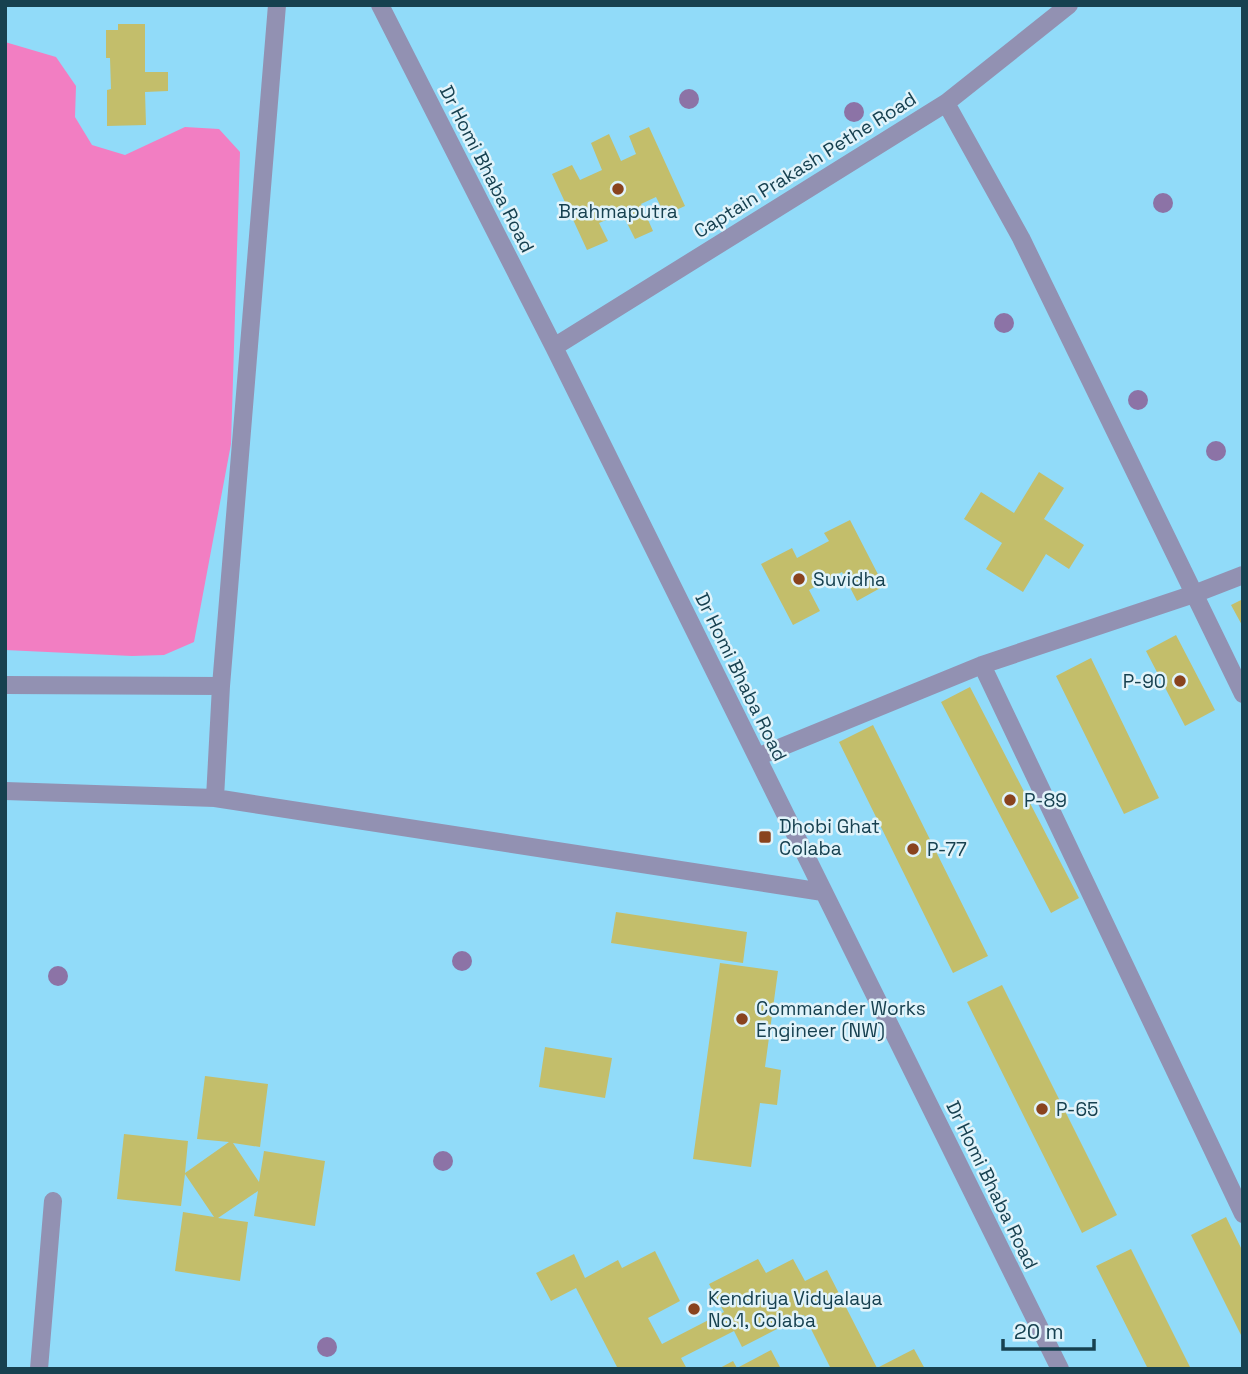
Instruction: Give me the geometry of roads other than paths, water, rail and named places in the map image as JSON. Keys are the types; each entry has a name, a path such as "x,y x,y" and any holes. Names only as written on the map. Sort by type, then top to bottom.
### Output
{"street":[{"path":"215,798 221,686 277,5"},
{"name":"Dr Homi Bhaba Road","path":"380,5 554,347 1059,1369"},
{"name":"Captain Prakash Pethe Road","path":"554,347 946,103 1069,5"},
{"path":"946,103 1021,238 1243,694"},
{"path":"757,757 982,665 1243,575"},
{"path":"982,665 1243,1214"},
{"path":"5,685 221,686"},
{"path":"5,791 215,798 823,892"},
{"path":"39,1369 53,1201"}],"place":[{"name":"Brahmaputra","path":"618,189"},
{"name":"Suvidha","path":"799,579"},
{"name":"P-90","path":"1180,681"},
{"name":"P-89","path":"1010,800"},
{"name":"Dhobi Ghat Colaba","path":"765,837"},
{"name":"P-77","path":"913,849"},
{"name":"Commander Works Engineer (NW)","path":"742,1019"},
{"name":"P-65","path":"1042,1109"},
{"name":"Kendriya Vidyalaya No.1, Colaba","path":"694,1309"}]}
